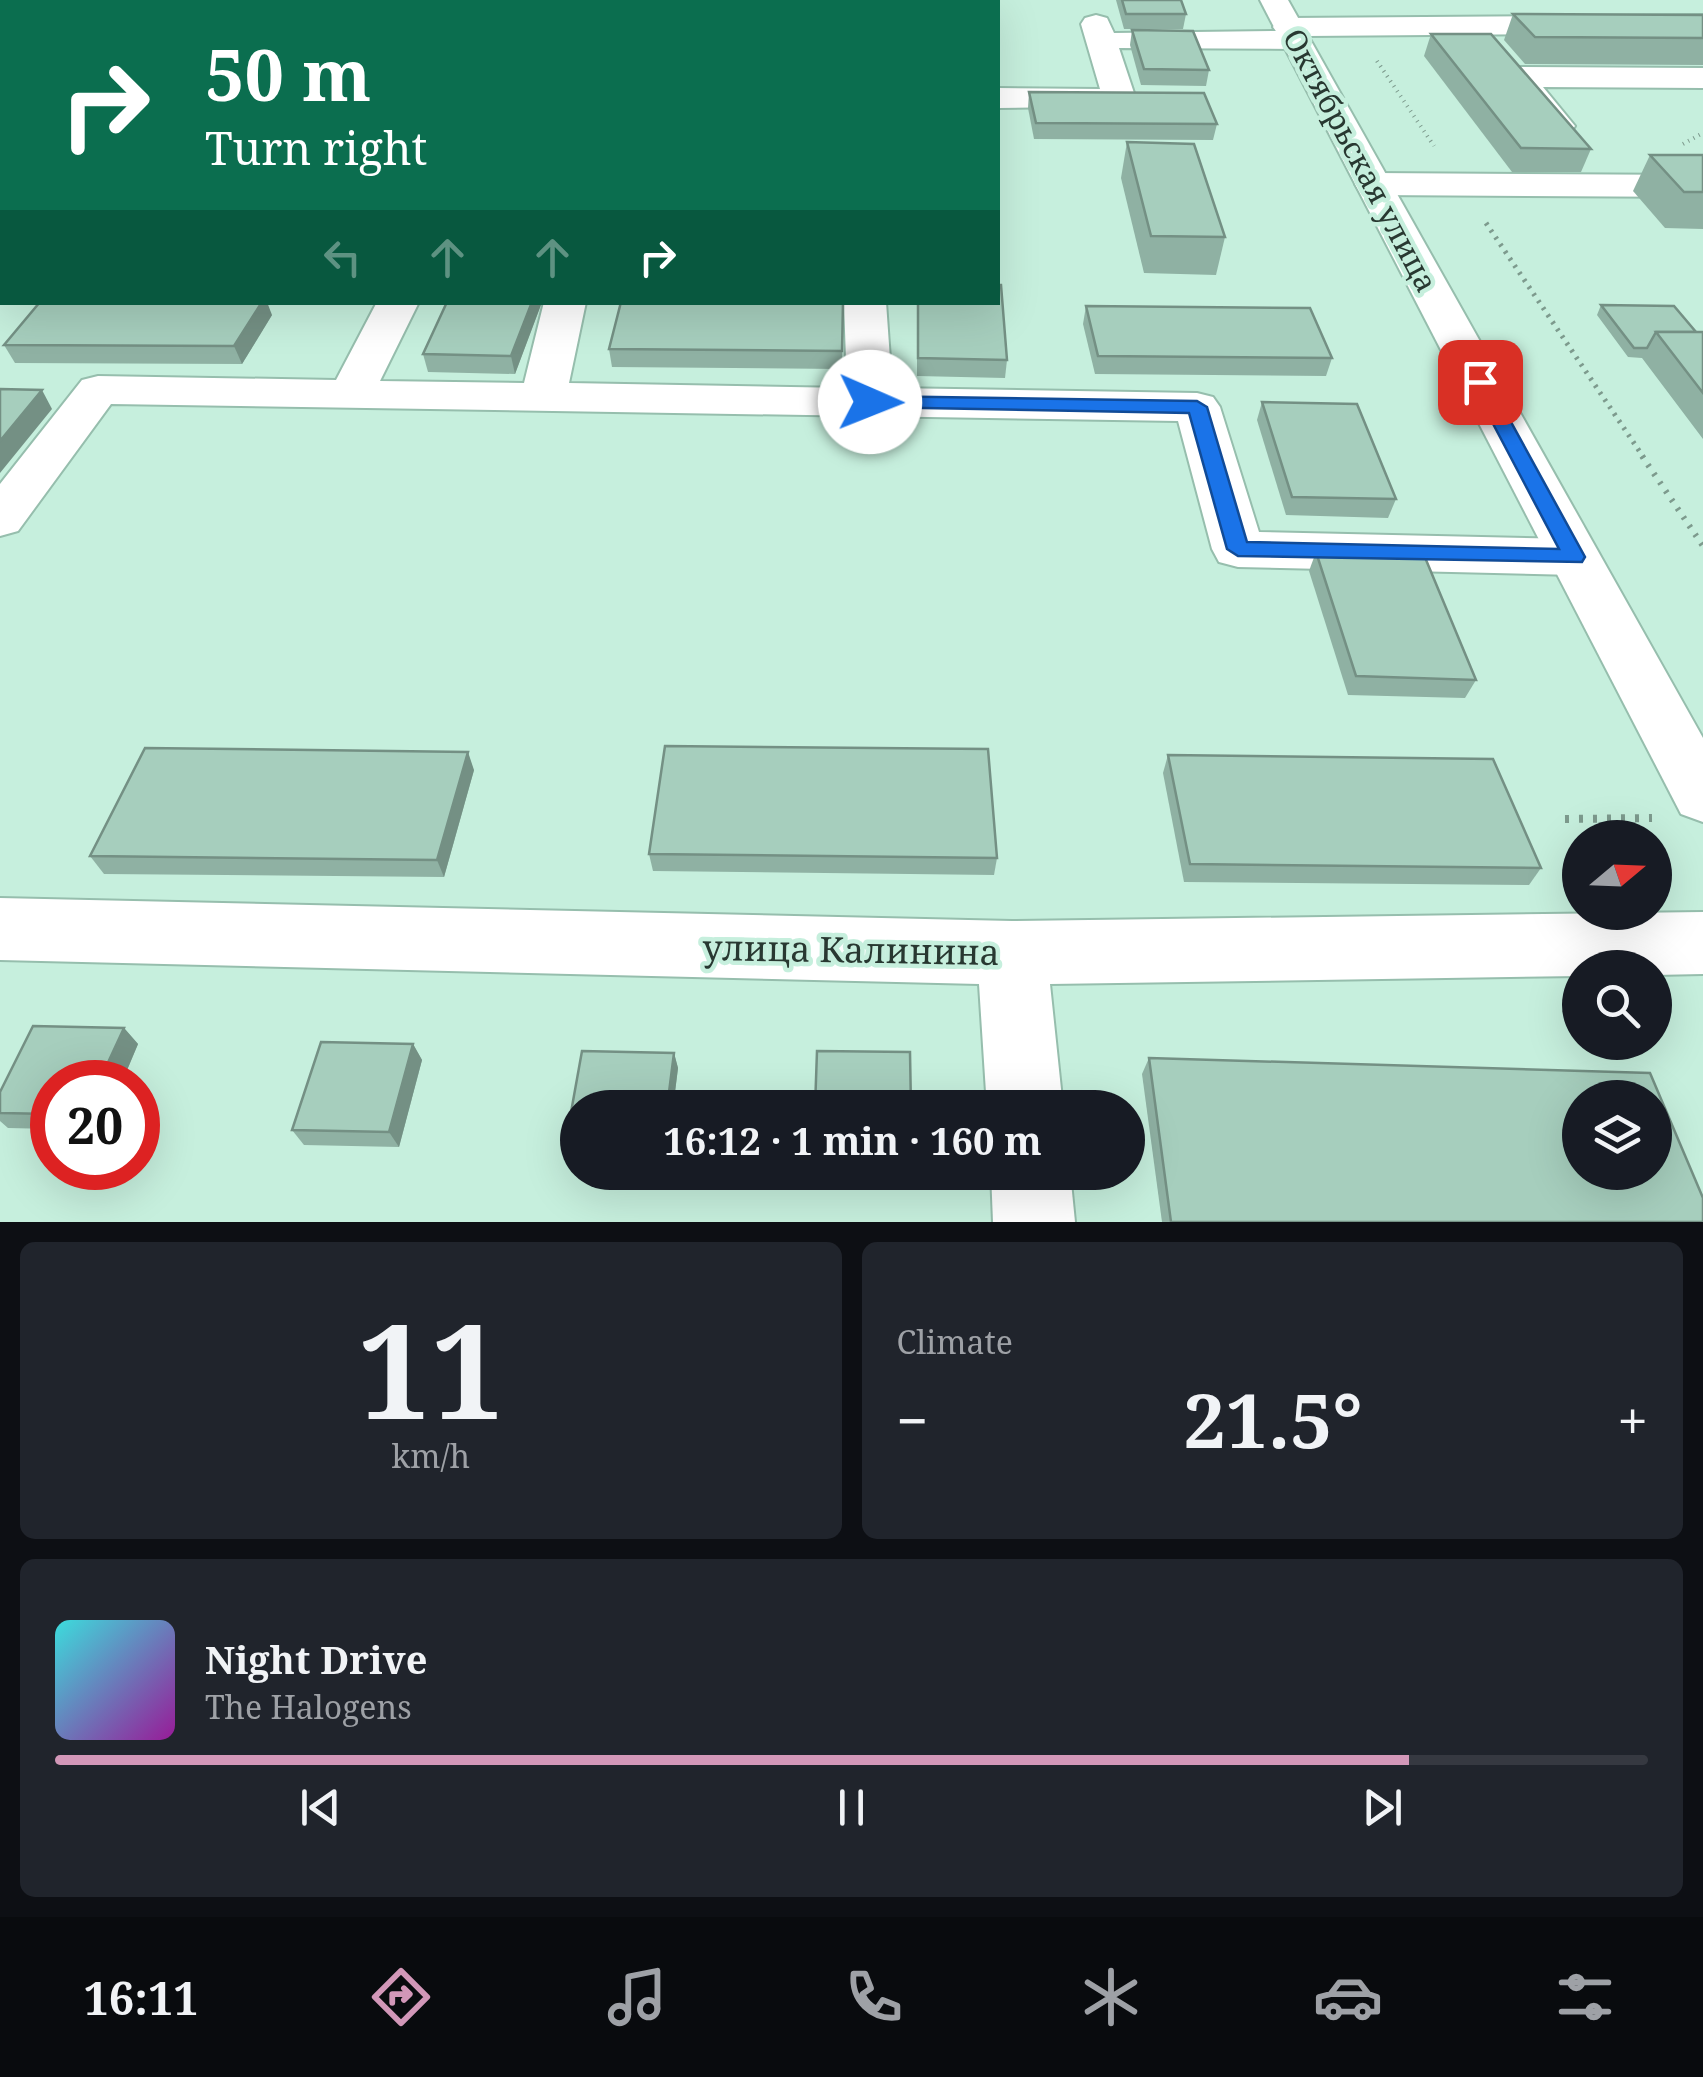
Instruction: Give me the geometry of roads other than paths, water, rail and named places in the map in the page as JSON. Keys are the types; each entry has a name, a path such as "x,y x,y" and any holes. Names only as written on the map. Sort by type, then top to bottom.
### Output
{"main road":[{"path":"1000,98 1119,99 1098,32 1286,22 1354,26 1703,24"},
{"name":"Октябрьская улица","path":"1286,22 1574,557 1683,807"},
{"path":"1590,163 1517,77 1703,78"},
{"path":"1373,184 1461,186 1590,163 1703,186"},
{"path":"351,394 396,305"},
{"path":"543,396 564,305"},
{"path":"865,305 870,402"},
{"path":"0,519 98,390 1197,407 1238,549 1574,557"},
{"name":"улица Калинина","path":"0,929 1012,954 1703,943"},
{"path":"1012,954 1023,1090"},
{"path":"1031,1190 1034,1222"}]}
